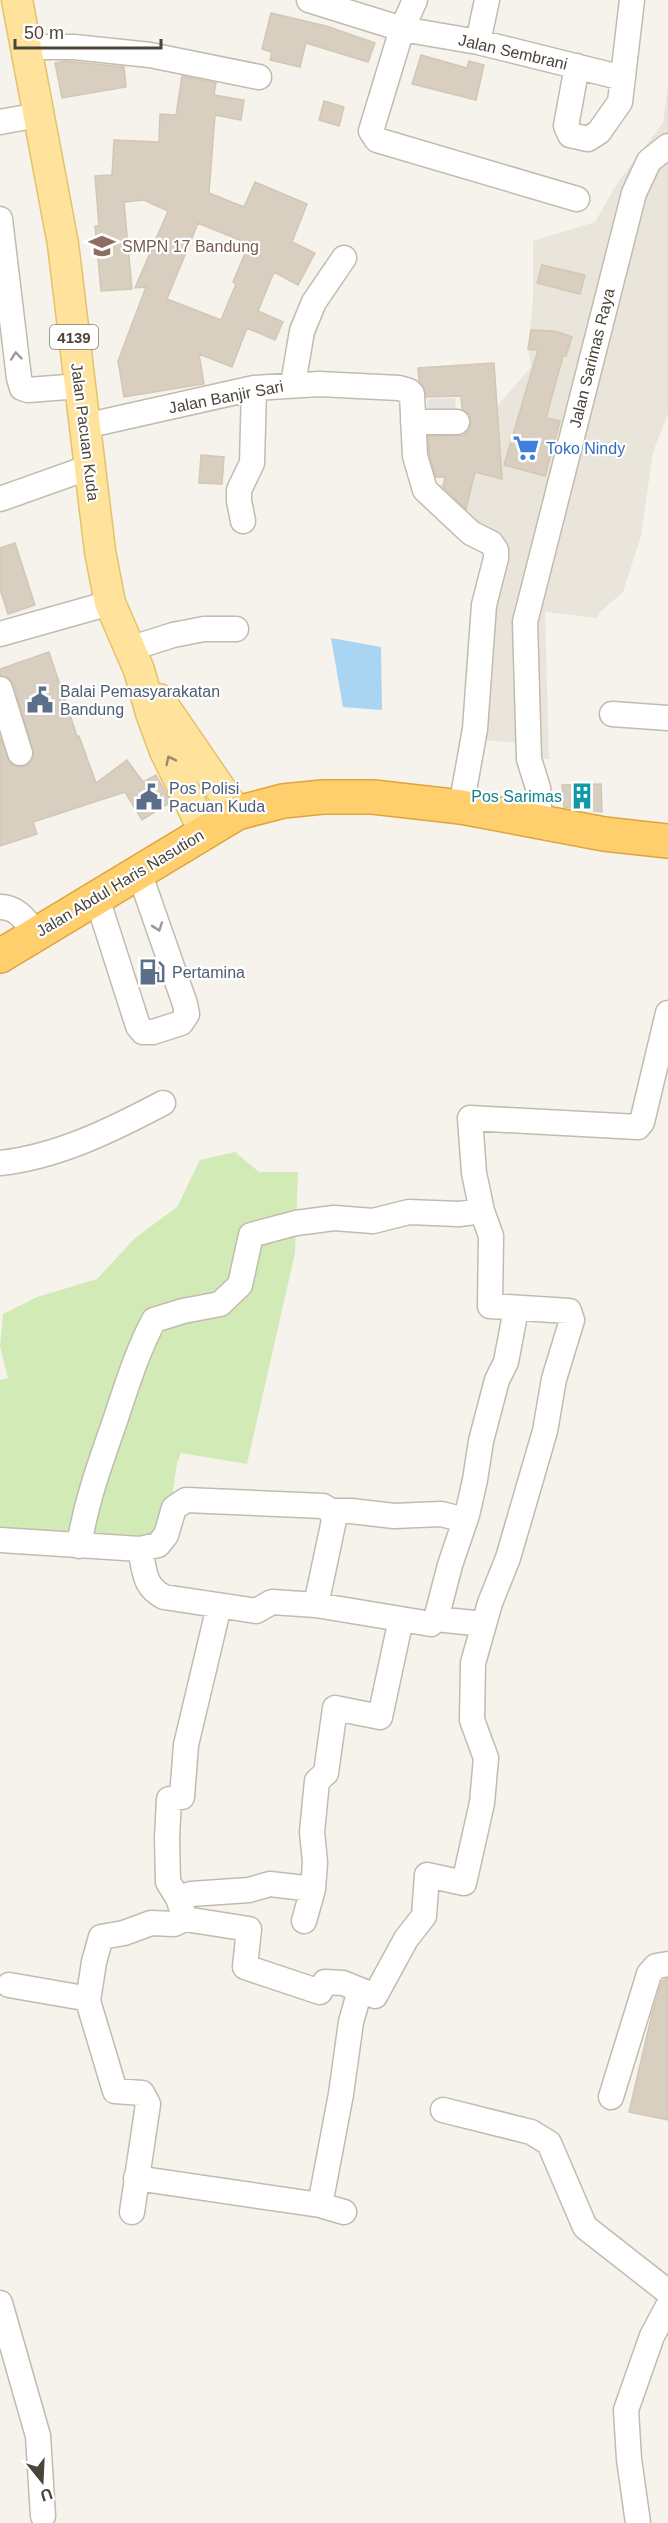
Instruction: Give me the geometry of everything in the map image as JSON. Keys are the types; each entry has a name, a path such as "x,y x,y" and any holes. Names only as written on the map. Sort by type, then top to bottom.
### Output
{"highway":[{"name":"Jalan Abdul Haris Nasution","path":"0,956 204,831 237,813 283,801 323,797 373,797 461,807 540,823 668,841"}],"main road":[{"name":"Jalan Pacuan Kuda","path":"17,0 28,47 63,244 100,551 110,603 134,659 165,751 204,831"},
{"name":"Jalan Pacuan Kuda","path":"134,659 237,813"}],"street":[{"name":"Jalan Sembrani","path":"309,0 402,29 478,42 623,78"},
{"path":"415,0 402,29 372,131 377,140 577,199"},
{"path":"478,42 487,0"},
{"path":"577,66 566,126 570,135 588,139 599,132 620,102 632,0"},
{"path":"28,47 74,47 150,54 259,77"},
{"path":"0,122 39,114"},
{"name":"Jalan Sarimas Raya","path":"538,788 529,759 525,622 634,193 649,161 668,146"},
{"path":"0,219 18,378 22,388 28,390 80,386"},
{"path":"293,384 302,332 314,302 344,258"},
{"name":"Jalan Banjir Sari","path":"85,426 254,388 293,384 405,389 412,394 413,422"},
{"path":"243,521 239,490 252,463 254,388"},
{"path":"458,422 413,422 415,456 425,490 445,511 471,532 491,543 496,550 484,605 475,729 461,807"},
{"path":"0,499 90,467"},
{"path":"538,571 543,759 538,788 540,823"},
{"path":"0,634 110,603"},
{"path":"134,659 183,633 204,629 236,628"},
{"path":"0,689 20,753"},
{"path":"612,714 668,718"},
{"path":"97,898 138,1026 143,1032 153,1032 182,1023 187,1014 185,1004 139,872"},
{"path":"0,907 9,907 21,915 36,934"},
{"path":"219,1606 186,1745 182,1797 170,1799 166,1864 168,1882 182,1909 249,1929 245,1967 320,1992 325,1982 343,1983 375,1996 406,1939 424,1916 427,1875 464,1883 482,1803 486,1758 472,1720 473,1663 483,1624 508,1558 545,1431 554,1379 572,1320 569,1311 490,1306 491,1236 482,1211 474,1173 470,1118 638,1127 642,1122 668,1013"},
{"path":"0,1163 20,1161 81,1142 163,1103"},
{"path":"78,1546 96,1470 138,1351 154,1320 183,1311 220,1304 240,1285 251,1235 296,1223 334,1218 373,1221 409,1212 459,1214 482,1211"},
{"path":"140,1549 147,1581 152,1590 164,1597 256,1611 272,1602 316,1605 431,1624 436,1619 445,1593 450,1565 465,1520 475,1480 481,1441 497,1380 506,1362 516,1309"},
{"path":"0,1540 140,1549 158,1545 166,1535 174,1508 186,1500 323,1506 331,1511 394,1516 441,1514 465,1520"},
{"path":"316,1605 334,1520 331,1511"},
{"path":"304,1921 313,1889 315,1862 312,1832 318,1781 326,1773 335,1708 380,1717 401,1619"},
{"path":"436,1619 483,1624"},
{"path":"132,2212 148,2104 142,2093 115,2091 88,2001 94,1962 101,1937 124,1933 151,1923 174,1924 191,1894 249,1890 270,1884 313,1889"},
{"path":"611,2097 649,1974 657,1966 668,1964"},
{"path":"9,1985 78,1997 88,2001"},
{"path":"320,2205 341,2094 351,2022 360,1990"},
{"path":"443,2110 531,2132 549,2143 585,2227 668,2292"},
{"path":"136,2178 320,2205 344,2212"},
{"path":"0,2303 38,2436 43,2516"},
{"path":"638,2523 629,2459 626,2410 652,2336 668,2306"}],"shaded area":[{"path":"668,87 668,414 653,452 641,536 623,592 599,613 597,618 545,612 549,759 520,759 519,743 482,740 483,682 503,544 431,494 439,485 451,480 473,434 531,367 528,349 533,300 533,241 595,222 618,182 663,123"},
{"path":"455,398 456,413 428,414 427,399"}],"green space":[{"path":"235,1152 259,1172 298,1172 295,1253 247,1464 181,1453 177,1463 167,1533 153,1539 0,1533 0,1380 8,1378 0,1346 3,1314 37,1297 97,1279 135,1238 177,1207 200,1160"}],"water":[{"path":"331,638 381,647 382,710 343,707"}],"building":[{"path":"271,13 326,26 375,43 368,62 306,43 300,67 270,60 272,52 262,49"},
{"path":"421,55 467,68 469,61 484,65 476,100 412,84"},
{"path":"65,61 124,67 126,87 62,98 55,63"},
{"path":"182,76 216,83 214,95 244,100 241,120 215,115 209,193 244,207 255,182 307,204 292,242 315,253 298,285 274,272 258,311 283,322 275,340 247,328 232,367 199,354 204,384 124,397 118,361 146,287 135,288 168,211 144,200 124,202 132,289 101,291 95,226 99,226 95,176 112,175 114,140 159,142 160,114 176,115","holes":["198,223 249,244 233,282 236,284 221,320 167,299"]},
{"path":"324,101 344,107 339,126 319,120"},
{"path":"542,265 585,275 580,294 537,283"},
{"path":"531,330 555,331 572,337 566,356 563,356 546,418 560,421 545,476 504,465 538,350 528,349"},
{"path":"494,363 502,479 475,472 466,509 443,487 445,477 436,477 429,454 428,436 464,435 470,429 470,415 462,409 461,396 426,397 419,381 418,368"},
{"path":"201,455 224,457 222,484 199,483"},
{"path":"15,543 35,605 8,614 0,589 0,548"},
{"path":"49,652 77,736 79,736 96,783 127,760 143,782 156,775 171,802 142,820 125,792 33,822 37,834 0,846 0,737 11,764 17,767 25,766 34,756 14,685 9,678 0,675 0,669"},
{"name":"Pos Sarimas","path":"601,784 602,812 564,807 562,785"},
{"path":"668,1978 668,2120 629,2112 652,2014 662,1981"}],"place":[{"name":"SMPN 17 Bandung","path":"102,246"},
{"name":"Toko Nindy","path":"526,448"},
{"name":"Balai Pemasyarakatan Bandung","path":"40,700"},
{"name":"Pos Sarimas","path":"582,796"},
{"name":"Pos Polisi Pacuan Kuda","path":"149,797"},
{"name":"Pertamina","path":"152,972"}]}
